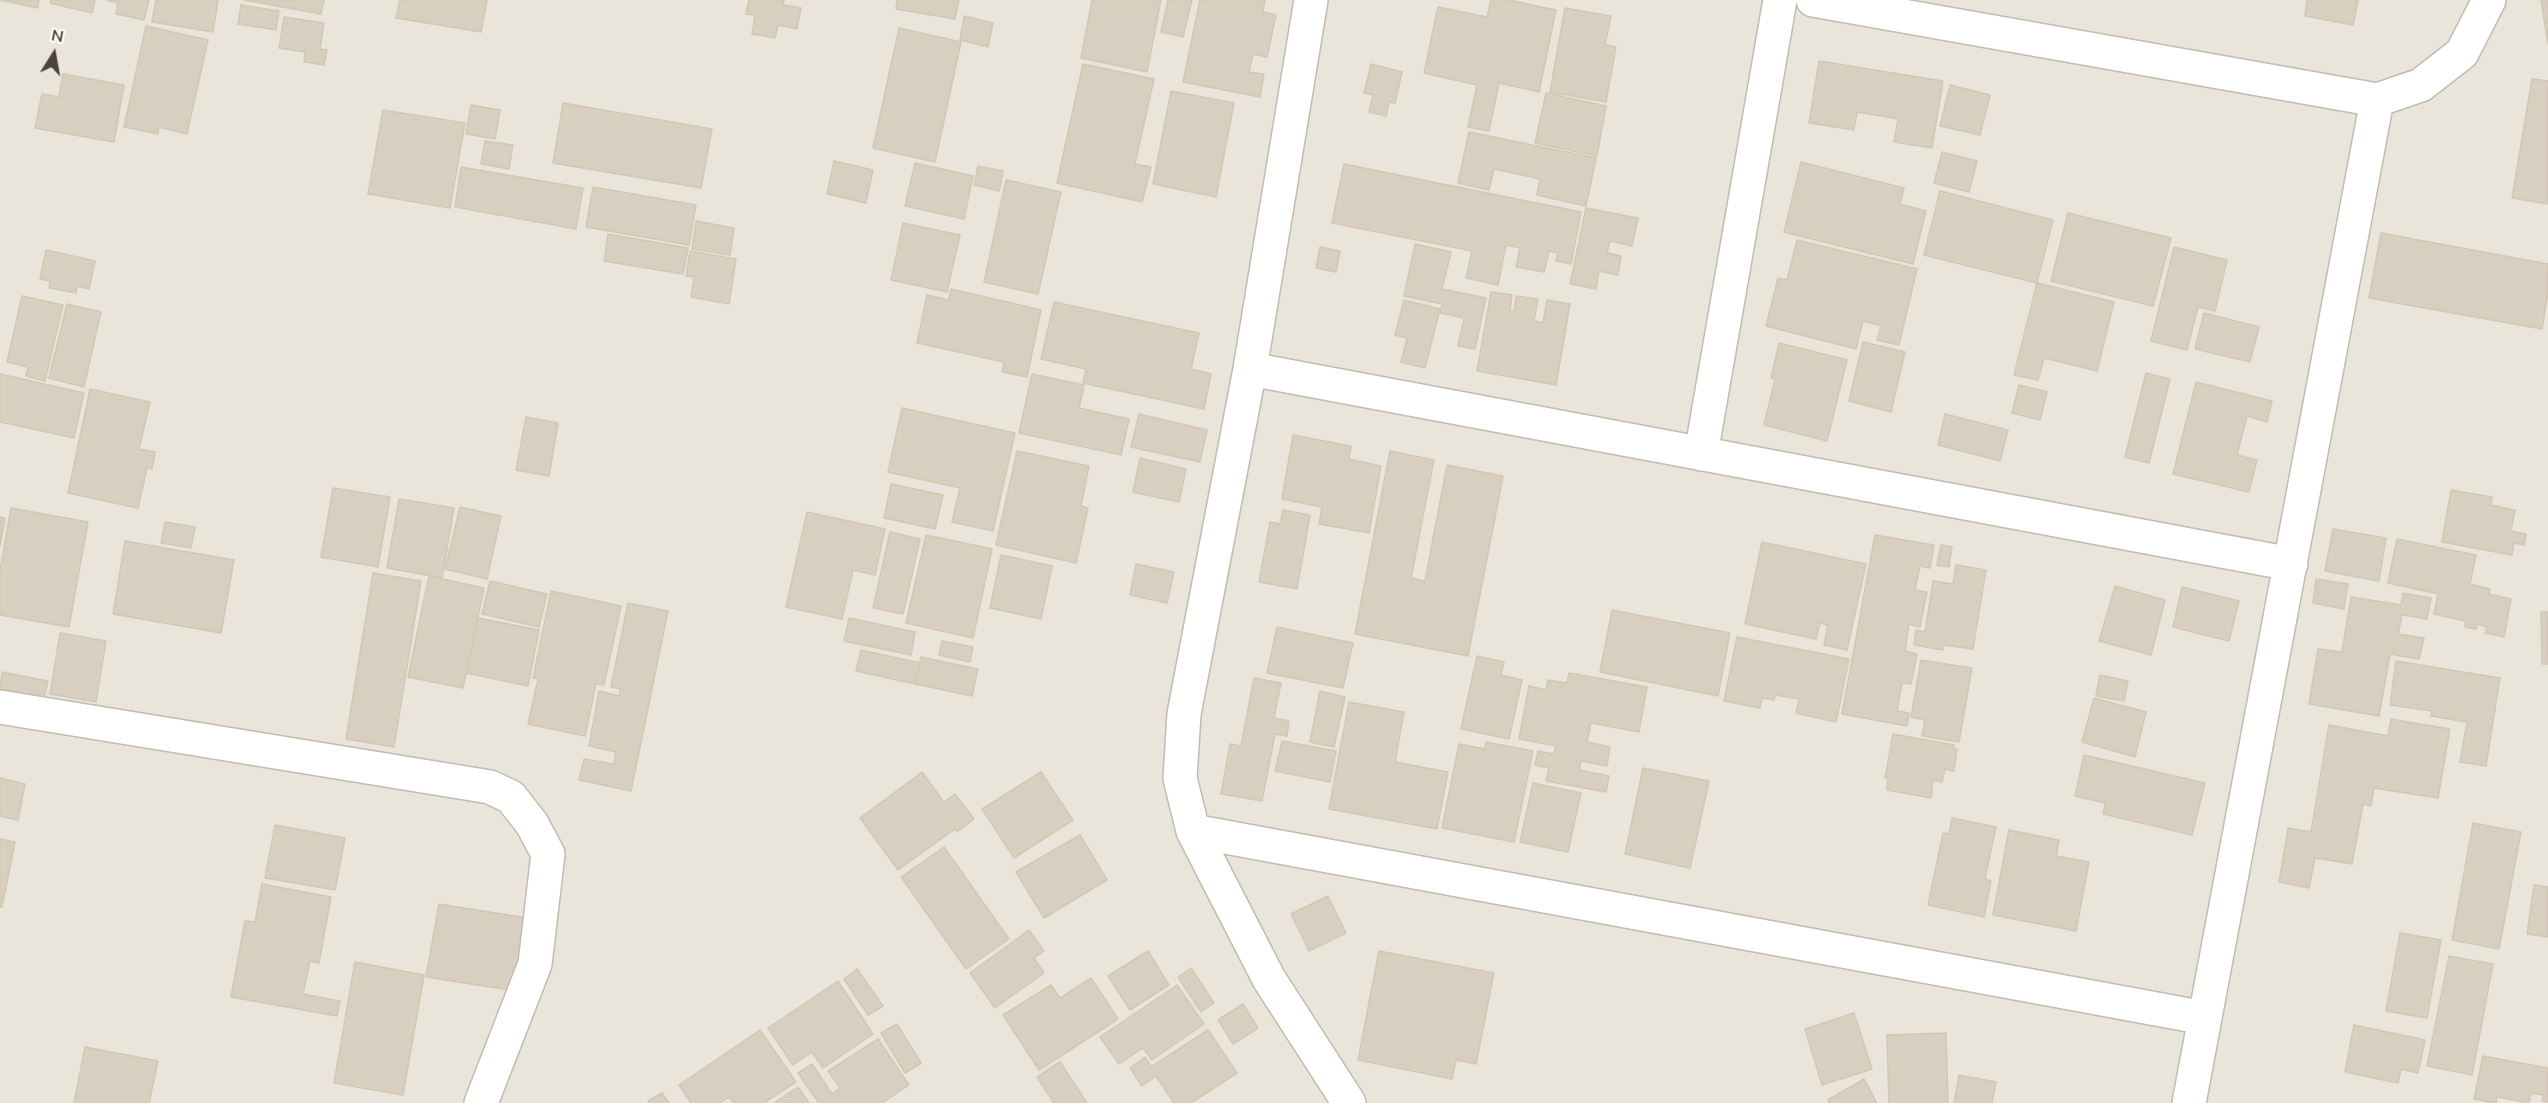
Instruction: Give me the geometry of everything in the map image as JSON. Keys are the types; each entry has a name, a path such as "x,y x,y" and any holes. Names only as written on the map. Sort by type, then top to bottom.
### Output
{"street":[{"path":"1311,0 1250,369 1184,714 1180,778 1193,831 1269,979 1349,1103"},
{"path":"1701,454 1780,0"},
{"path":"1813,0 2377,100 2421,85 2462,52 2489,0"},
{"path":"2189,1103 2377,100"},
{"path":"1250,369 2291,564"},
{"path":"0,707 490,787 511,796 532,824 548,854 535,964 481,1103"},
{"path":"1193,831 2205,1018"}],"shaded area":[{"path":"0,0 2548,0 2548,1103 0,1103"}],"building":[{"path":"0,0 39,0 38,8"},
{"path":"51,0 95,0 92,13 50,3"},
{"path":"106,0 149,0 144,20 116,14 118,3"},
{"path":"156,0 218,0 213,32 152,22"},
{"path":"244,0 324,0 321,14"},
{"path":"400,0 487,0 481,32 396,18"},
{"path":"749,0 784,0 783,5 801,8 797,29 778,25 775,38 752,34 755,15 746,14"},
{"path":"897,0 959,0 955,19 896,9"},
{"path":"1092,0 1161,0 1147,72 1081,58"},
{"path":"1168,0 1192,0 1183,37 1161,32"},
{"path":"1200,0 1265,0 1263,12 1276,15 1267,57 1253,54 1249,72 1264,74 1260,97 1183,82"},
{"path":"1491,0 1509,0 1556,10 1539,92 1499,83 1489,131 1468,127 1477,85 1424,73 1438,7 1487,17"},
{"path":"2307,0 2358,0 2353,25 2305,16"},
{"path":"2541,0 2548,0 2548,44"},
{"path":"241,5 279,11 276,30 238,24"},
{"path":"1565,8 1611,16 1605,45 1616,47 1606,102 1550,92"},
{"path":"964,16 993,23 988,47 960,40"},
{"path":"284,17 324,23 320,49 327,50 324,65 304,62 305,52 279,48"},
{"path":"146,26 208,40 187,134 159,127 158,134 124,127"},
{"path":"899,28 961,42 935,162 873,148"},
{"path":"1819,61 1943,81 1932,148 1894,142 1898,119 1857,112 1854,130 1809,123"},
{"path":"1083,64 1154,79 1135,164 1151,167 1142,202 1057,183"},
{"path":"1371,64 1402,72 1395,103 1389,102 1386,116 1369,112 1373,95 1364,93"},
{"path":"63,74 124,85 114,142 35,128 42,94 59,97"},
{"path":"2532,79 2548,81 2548,204 2512,198"},
{"path":"1950,85 1990,95 1980,135 1940,126"},
{"path":"1171,91 1234,103 1216,197 1153,184"},
{"path":"1546,93 1606,106 1597,156 1535,143"},
{"path":"563,103 712,129 701,188 553,163"},
{"path":"471,105 500,110 495,139 466,134"},
{"path":"383,110 465,123 450,208 368,194"},
{"path":"1469,132 1596,158 1586,206 1537,195 1540,179 1494,169 1489,190 1458,183"},
{"path":"485,141 513,145 509,169 481,164"},
{"path":"1942,152 1977,161 1969,192 1934,183"},
{"path":"834,161 873,170 866,203 827,194"},
{"path":"1801,162 1904,188 1900,204 1926,211 1913,264 1784,232"},
{"path":"915,163 973,176 964,219 905,206"},
{"path":"1344,164 1581,212 1571,264 1556,261 1558,253 1549,251 1544,272 1516,267 1520,248 1506,245 1498,285 1466,278 1472,251 1332,223"},
{"path":"978,166 1003,171 999,191 974,185"},
{"path":"461,167 583,188 576,229 455,207"},
{"path":"1006,180 1061,192 1038,294 984,282"},
{"path":"593,187 696,205 689,245 586,227"},
{"path":"1940,191 2053,220 2037,283 1924,255"},
{"path":"1586,208 1638,218 1632,246 1610,241 1607,253 1621,256 1618,275 1599,271 1596,289 1570,284"},
{"path":"2068,213 2171,238 2153,306 2051,281"},
{"path":"696,221 734,228 730,255 692,249"},
{"path":"903,223 960,235 947,292 891,280"},
{"path":"2381,233 2548,264 2548,292 2542,329 2369,298"},
{"path":"608,234 688,248 683,274 604,261"},
{"path":"1797,240 1917,269 1899,345 1877,340 1881,326 1863,321 1856,349 1766,326 1778,278 1787,280"},
{"path":"1415,244 1451,252 1442,289 1486,298 1475,349 1458,346 1464,318 1440,313 1442,304 1404,296"},
{"path":"1320,247 1340,251 1336,272 1316,268"},
{"path":"2174,247 2227,260 2215,311 2198,307 2187,350 2151,341"},
{"path":"46,250 95,261 89,289 77,286 76,293 49,288 50,281 40,279"},
{"path":"690,251 736,259 729,304 691,297 694,277 686,276"},
{"path":"2037,283 2114,302 2097,371 2044,358 2038,380 2014,375"},
{"path":"951,289 1041,310 1027,377 1002,372 1004,362 917,343 927,295 949,300"},
{"path":"1491,292 1512,295 1510,311 1514,311 1516,296 1538,299 1534,321 1543,323 1547,300 1570,304 1556,385 1477,371"},
{"path":"22,296 63,305 45,381 26,376 28,367 7,362"},
{"path":"1404,300 1440,309 1425,368 1401,362 1407,338 1395,335"},
{"path":"1054,302 1199,333 1191,369 1211,374 1204,409 1083,383 1086,369 1041,359"},
{"path":"67,304 101,312 84,387 49,378"},
{"path":"2204,313 2259,327 2250,362 2195,349"},
{"path":"1863,342 1905,352 1891,412 1849,401"},
{"path":"1779,343 1847,360 1827,441 1764,425 1775,379 1771,378"},
{"path":"2146,373 2170,379 2149,463 2125,457"},
{"path":"0,374 84,393 74,438 0,422"},
{"path":"1032,374 1084,385 1079,408 1129,419 1121,455 1019,433"},
{"path":"2196,382 2272,401 2267,422 2247,416 2237,455 2257,460 2249,492 2173,474"},
{"path":"2019,385 2047,392 2040,420 2012,413"},
{"path":"90,389 150,402 139,449 155,452 152,469 147,468 138,508 68,493"},
{"path":"902,408 1015,433 993,531 952,522 960,488 888,472"},
{"path":"1139,414 1207,430 1200,462 1131,447"},
{"path":"1945,414 2008,430 2000,461 1938,445"},
{"path":"526,417 558,423 549,476 516,470"},
{"path":"1293,435 1351,446 1349,459 1381,466 1369,533 1319,524 1322,507 1282,499"},
{"path":"1017,451 1089,466 1081,506 1088,508 1076,563 996,545"},
{"path":"1390,451 1434,460 1411,578 1425,581 1447,465 1503,476 1468,656 1355,634"},
{"path":"1140,458 1186,469 1179,502 1133,492"},
{"path":"891,484 943,495 935,529 884,518"},
{"path":"333,488 390,497 378,567 321,557"},
{"path":"2451,490 2492,497 2491,505 2515,510 2511,531 2526,534 2524,545 2514,543 2512,555 2442,542"},
{"path":"399,499 454,508 442,578 387,568"},
{"path":"460,507 501,516 487,579 445,569"},
{"path":"11,508 88,522 69,627 0,615 0,570"},
{"path":"1283,510 1310,515 1297,589 1259,582 1270,522 1280,524"},
{"path":"807,512 885,529 875,575 853,570 842,619 786,607"},
{"path":"0,517 5,518 0,546"},
{"path":"165,522 195,527 191,548 161,543"},
{"path":"2333,529 2386,538 2379,581 2325,571"},
{"path":"890,532 920,539 903,614 873,608"},
{"path":"926,535 992,549 973,638 906,623"},
{"path":"1875,535 1934,545 1930,568 1920,566 1915,590 1927,592 1920,627 1909,624 1905,651 1917,654 1911,684 1902,683 1897,711 1909,713 1907,726 1842,714"},
{"path":"2397,539 2476,555 2470,584 2490,589 2489,594 2511,599 2504,637 2485,633 2487,627 2477,624 2476,629 2465,627 2466,621 2434,614 2438,594 2388,583"},
{"path":"125,541 234,560 221,633 113,614"},
{"path":"1762,542 1866,564 1847,650 1824,645 1828,625 1820,623 1816,639 1745,624"},
{"path":"1941,545 1952,547 1949,567 1937,565"},
{"path":"1001,555 1052,566 1041,619 990,608"},
{"path":"1136,564 1174,572 1167,603 1130,595"},
{"path":"1956,565 1986,570 1973,649 1943,645 1943,650 1914,645 1916,630 1925,632 1933,581 1953,584"},
{"path":"373,573 421,581 394,747 346,739"},
{"path":"429,576 484,588 463,688 408,677"},
{"path":"2316,579 2348,584 2344,609 2313,603"},
{"path":"490,581 547,594 539,627 482,614"},
{"path":"2115,586 2165,600 2151,655 2099,641"},
{"path":"2182,587 2239,601 2229,641 2173,627"},
{"path":"551,591 621,606 604,685 596,684 585,736 528,724 538,679 533,678"},
{"path":"2403,593 2431,598 2427,619 2402,615 2398,634 2424,638 2419,659 2390,654 2379,716 2309,704 2318,649 2342,652 2351,597 2401,605"},
{"path":"628,603 668,611 631,791 579,780 584,759 614,764 616,752 589,746 599,691 619,696 621,689 611,687"},
{"path":"1612,610 1730,633 1718,696 1600,672"},
{"path":"2541,612 2548,612 2548,664 2542,664"},
{"path":"478,618 539,630 528,686 466,673"},
{"path":"849,618 915,632 911,655 844,641"},
{"path":"1277,627 1353,643 1343,688 1267,673"},
{"path":"60,633 106,641 96,702 50,694"},
{"path":"1737,637 1849,659 1836,722 1796,713 1799,699 1775,695 1774,700 1762,698 1760,708 1724,701"},
{"path":"942,641 973,647 970,662 939,655"},
{"path":"861,650 920,663 915,684 856,671"},
{"path":"1477,656 1504,662 1501,675 1522,680 1509,739 1461,729"},
{"path":"921,657 978,669 972,696 915,684"},
{"path":"1921,660 1972,668 1959,742 1922,736 1925,720 1911,717"},
{"path":"2396,661 2500,678 2486,766 2460,762 2467,722 2431,716 2432,711 2390,705"},
{"path":"2,672 48,681 43,702 0,693"},
{"path":"1569,673 1647,687 1639,732 1591,723 1587,742 1610,747 1607,766 1581,761 1579,770 1609,776 1606,792 1546,781 1549,768 1535,765 1538,751 1554,754 1556,746 1519,739 1529,686 1546,690 1548,680 1567,683"},
{"path":"2100,675 2128,681 2124,701 2096,696"},
{"path":"1254,678 1281,683 1274,718 1289,721 1287,736 1275,734 1262,801 1221,794 1230,744 1241,746"},
{"path":"1320,691 1345,697 1334,747 1310,742"},
{"path":"2094,698 2146,712 2135,757 2082,742"},
{"path":"1349,702 1404,712 1395,762 1448,772 1437,829 1329,809"},
{"path":"2391,719 2450,729 2438,798 2374,788 2371,806 2363,804 2352,864 2315,858 2309,888 2279,882 2288,828 2311,832 2329,725 2388,736"},
{"path":"1893,734 1954,745 1953,749 1957,749 1954,771 1945,769 1942,782 1933,780 1931,798 1887,790 1888,778 1885,778"},
{"path":"1282,741 1336,751 1330,782 1275,771"},
{"path":"1486,742 1533,751 1514,842 1442,828 1459,744 1485,749"},
{"path":"2084,755 2205,783 2192,835 2103,814 2105,803 2075,796"},
{"path":"1643,768 1709,781 1690,868 1625,854"},
{"path":"922,772 944,802 955,794 974,819 957,832 955,829 898,870 860,818"},
{"path":"1041,772 1073,820 1014,858 982,809"},
{"path":"0,778 25,784 18,820 0,816"},
{"path":"1533,783 1581,793 1568,852 1520,842"},
{"path":"1952,818 1996,827 1985,879 1991,881 1984,917 1928,905 1943,833 1949,834"},
{"path":"2473,823 2521,832 2499,949 2452,940"},
{"path":"275,825 345,838 335,890 265,878"},
{"path":"2009,830 2059,840 2056,856 2089,862 2076,931 1993,915"},
{"path":"1080,835 1107,880 1044,918 1016,872"},
{"path":"0,839 15,842 2,907 0,907"},
{"path":"944,847 1009,939 966,969 901,877"},
{"path":"262,884 331,897 319,963 310,961 303,994 340,1001 337,1016 231,997 245,921 255,922"},
{"path":"2534,885 2548,887 2548,937 2527,934"},
{"path":"1328,896 1346,933 1309,951 1291,914"},
{"path":"439,904 527,918 516,991 426,977"},
{"path":"1029,930 1044,951 1034,958 1044,973 995,1008 970,973"},
{"path":"2400,933 2441,940 2427,1018 2386,1011"},
{"path":"1148,951 1169,985 1130,1010 1108,976"},
{"path":"1379,951 1494,973 1476,1064 1456,1060 1452,1079 1358,1060"},
{"path":"2449,956 2493,964 2472,1075 2427,1066"},
{"path":"355,962 424,975 403,1095 334,1083"},
{"path":"1191,968 1214,1003 1201,1012 1178,977"},
{"path":"857,969 883,1006 868,1015 844,979"},
{"path":"1091,978 1118,1019 1039,1070 1003,1015 1051,985 1060,998"},
{"path":"838,981 873,1034 823,1068 812,1052 793,1065 768,1028"},
{"path":"1177,985 1204,1024 1152,1060 1143,1048 1119,1064 1100,1037"},
{"path":"1243,1004 1258,1028 1233,1044 1218,1020"},
{"path":"1854,1013 1872,1069 1822,1085 1805,1029"},
{"path":"897,1024 921,1063 905,1073 881,1033"},
{"path":"2354,1025 2425,1040 2418,1073 2401,1069 2398,1083 2345,1072"},
{"path":"760,1030 796,1082 764,1103 734,1103 729,1097 720,1103 691,1103 679,1085"},
{"path":"1208,1030 1237,1073 1191,1103 1174,1103 1156,1076 1142,1086 1130,1068 1145,1057 1151,1067"},
{"path":"1946,1033 1948,1103 1889,1103 1887,1035"},
{"path":"878,1039 909,1085 882,1103 819,1103 798,1073 812,1064 832,1094 840,1088 828,1071"},
{"path":"85,1047 158,1061 149,1103 74,1103"},
{"path":"2483,1056 2548,1068 2548,1102 2542,1101 2543,1095 2531,1093 2529,1103 2497,1097 2496,1103 2474,1099"},
{"path":"1060,1062 1087,1103 1054,1103 1037,1077"},
{"path":"1959,1075 1996,1082 1992,1103 1954,1103"},
{"path":"1864,1079 1877,1103 1830,1103 1828,1100"},
{"path":"798,1087 809,1103 774,1103"},
{"path":"662,1093 669,1103 649,1103 648,1101"}]}
